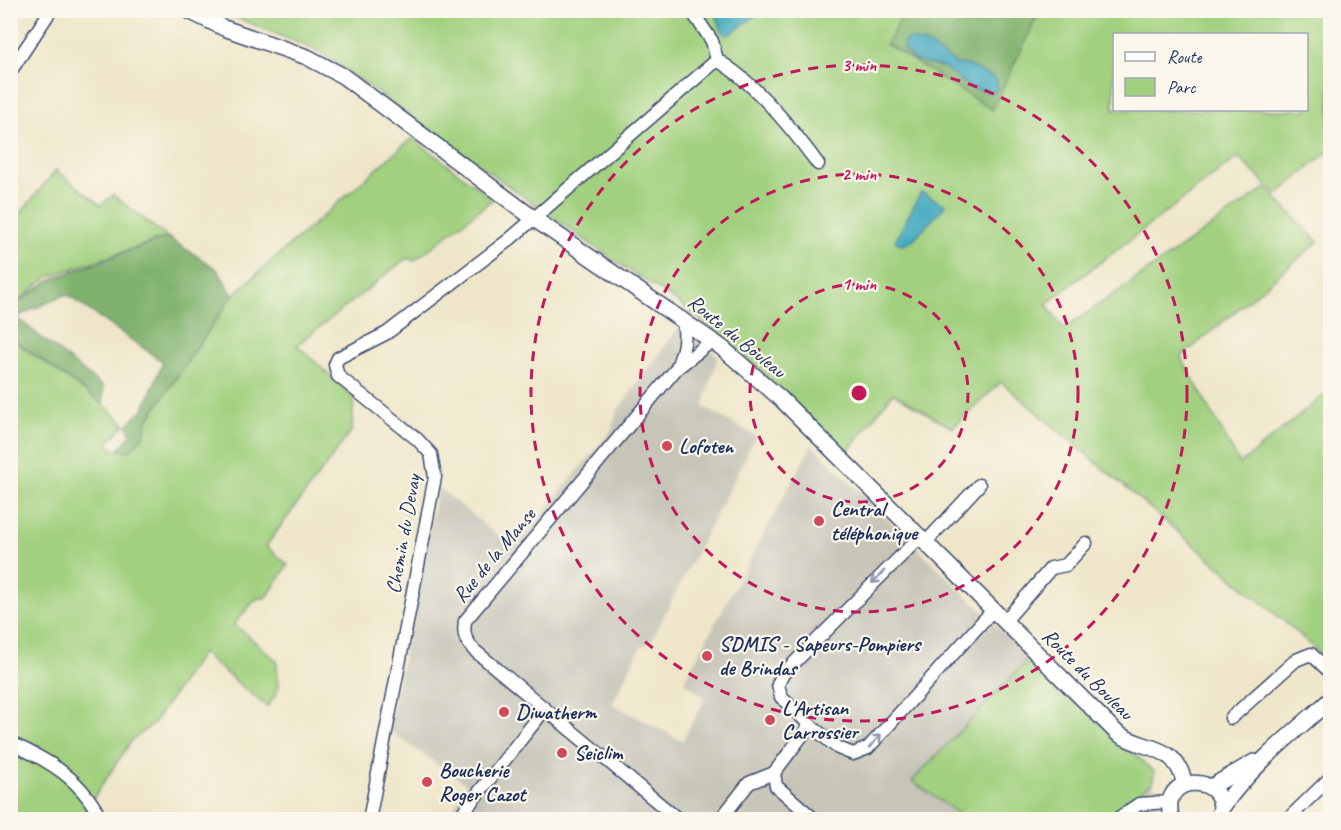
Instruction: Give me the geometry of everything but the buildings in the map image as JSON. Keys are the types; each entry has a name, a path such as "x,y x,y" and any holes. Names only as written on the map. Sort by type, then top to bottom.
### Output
{"main road":[{"name":"Route du Bouleau","path":"187,10 224,28 307,57 343,76 533,218 682,318 712,341 780,398 1117,733 1131,743 1156,748 1174,758 1181,768 1185,784"},
{"path":"1220,816 1230,796 1277,748 1330,700"},
{"path":"1210,787 1277,748"},
{"path":"1172,819 1169,802 1173,794 1185,784 1203,783 1210,787 1220,801 1220,816"}],"street":[{"path":"10,72 51,10"},
{"path":"691,10 712,41 717,60 731,68 794,131 818,164"},
{"path":"533,218 717,60"},
{"name":"Chemin du Devay","path":"369,819 435,477 431,454 417,439 338,376 335,365 338,358 387,333 510,239 533,218"},
{"path":"677,369 685,348 685,329 682,318"},
{"path":"677,369 712,341"},
{"name":"Rue de la Manse","path":"671,817 474,650 465,641 465,621 677,369"},
{"path":"979,486 783,674 778,684 781,697 838,748 853,754 868,748 993,610"},
{"path":"1005,621 1051,568 1066,564 1086,543"},
{"path":"1231,718 1296,660 1311,654 1330,672"},
{"path":"457,819 545,709"},
{"path":"720,819 749,783 774,773 810,725"},
{"path":"10,743 57,766 83,790 101,819"},
{"path":"774,773 776,786 815,819"},
{"path":"1287,819 1330,778"},
{"path":"1116,819 1139,804 1169,802"}],"shaded area":[{"path":"680,326 718,356 703,407 756,436 651,641 640,648 612,704 682,741 705,699 684,681 812,445 1030,658 912,780 966,819 445,819 469,786 388,730 438,487 508,544 526,533 611,431 617,411"},
{"path":"1153,782 1164,819 1101,819"}],"green space":[{"path":"226,10 1330,11 1330,150 1277,195 1238,157 1046,304 1064,329 1266,188 1318,242 1181,357 1240,464 1330,390 1330,664 1300,635 1001,382 952,428 893,393 846,454 726,340 675,300 616,262 320,52 225,13"},
{"path":"905,11 1040,11 992,110 886,44"},
{"path":"412,138 493,199 414,261 407,258 297,345 354,398 352,430 266,546 288,565 267,597 256,599 234,624 277,661 278,691 267,707 202,653 153,724 131,741 85,811 90,819 11,819 10,338 103,404 125,424 108,443 112,449 130,451 144,435 147,421 233,295"},
{"path":"56,170 101,205 113,195 167,237 48,277 11,306 11,225"},
{"path":"167,237 217,269 233,295 147,421 144,435 130,451 119,449 131,435 127,425 144,409 163,362 66,294 16,317 103,387 103,404 11,338 11,307 50,280"},
{"path":"1030,658 1154,772 1153,782 1101,820 966,819 912,781"}],"water":[{"path":"762,10 727,36 721,29 715,11"},
{"path":"909,39 927,44 956,64 968,65 996,79 998,89 992,93 969,87 945,68 916,61 903,49 905,41"},
{"path":"921,192 946,205 911,242 901,245 895,241"}],"place":[{"name":"Lofoten","path":"667,446"},
{"name":"Central téléphonique","path":"819,521"},
{"name":"SDMIS - Sapeurs-Pompiers de Brindas","path":"707,656"},
{"name":"Diwatherm","path":"504,712"},
{"name":"L'Artisan Carrossier","path":"770,720"},
{"name":"Seiclim","path":"562,753"},
{"name":"Boucherie Roger Cazot","path":"427,782"}]}
